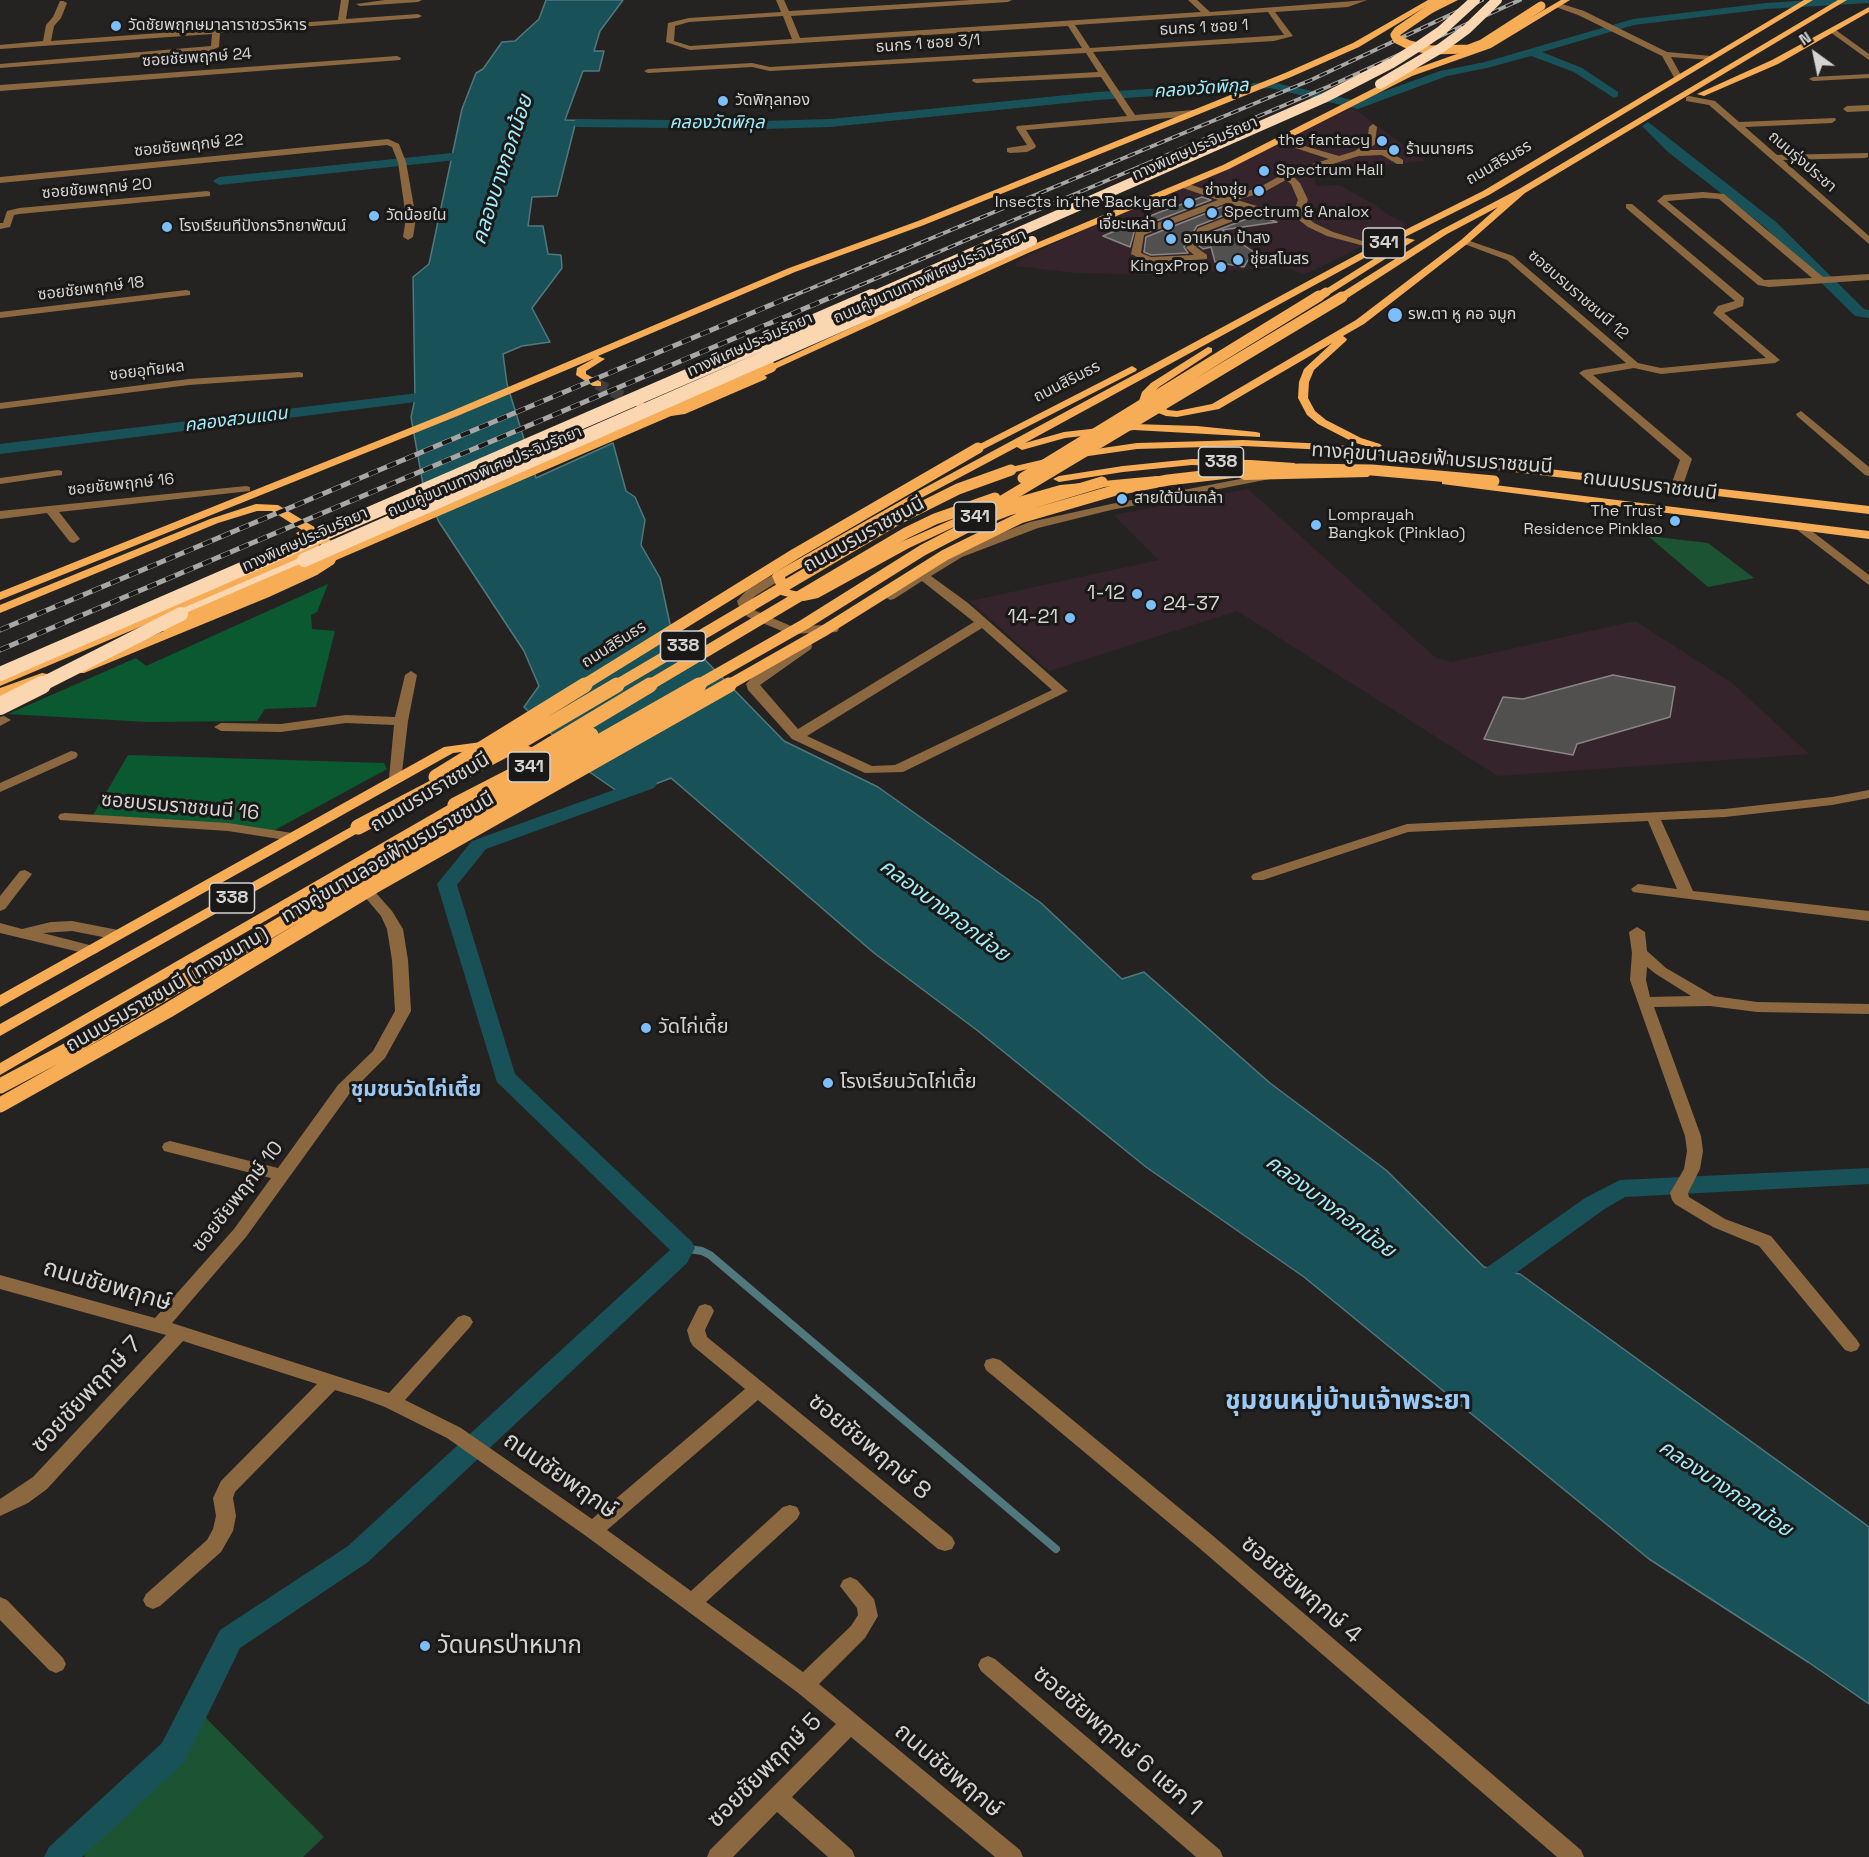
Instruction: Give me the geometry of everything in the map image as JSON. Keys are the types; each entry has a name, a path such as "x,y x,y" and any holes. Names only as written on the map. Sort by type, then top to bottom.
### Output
{"highway":[{"name":"ทางพิเศษประจิมรัถยา","path":"0,674 1162,171 1324,98 1382,69 1419,46 1441,31 1475,0"},
{"name":"ทางพิเศษประจิมรัถยา","path":"0,694 1191,172 1328,109 1412,67 1467,29 1497,0"},
{"path":"1,716 181,614"}],"main road":[{"path":"0,596 451,415 792,270 921,223 1276,79 1338,53 1433,0"},
{"path":"1443,0 1398,31 1395,35 1397,39 1430,50 1469,49 1482,44 1541,6 1559,2"},
{"path":"1388,26 1455,0"},
{"name":"ถนนสิรินธร","path":"455,805 603,729 1044,477 1416,250 1522,191 1843,0"},
{"path":"1735,80 1869,0"},
{"name":"ถนนสิรินธร","path":"358,827 795,554 978,448 1178,346 1309,286 1376,248 1486,193 1808,1"},
{"name":"ถนนคู่ขนานทางพิเศษประจิมรัถยา","path":"0,694 98,656 771,367 1025,251 1183,185 1280,140 1343,105 1408,74 1488,46 1559,2"},
{"path":"1661,109 1775,62 1869,9"},
{"path":"1406,456 1338,431 1311,413 1303,398 1304,382 1310,369 1360,322 1464,242 1522,191"},
{"path":"923,550 966,514 1203,365 1486,193"},
{"path":"597,384 581,375 581,370 591,363 804,275 921,223"},
{"path":"626,398 660,413 685,411 956,289 1025,251"},
{"path":"1309,286 1155,385 1146,394 1144,401 1154,410 1166,413 1197,412 1215,407 1360,322"},
{"path":"1309,286 919,495 778,576 784,592 804,597 814,595 905,546 980,511 1060,488 1152,479 1386,475"},
{"path":"991,458 1064,435 1134,427 1238,433 1328,447"},
{"name":"ถนนบรมราชชนนี","path":"0,1029 358,827 520,742 900,518 958,489 1011,470 1075,455 1170,444 1243,443 1328,447 1869,510"},
{"name":"ทางคู่ขนานลอยฟ้าบรมราชชนนี","path":"0,1086 66,1051 805,624 923,550 971,525 1009,510 1080,488 1180,468 1282,459 1375,461 1494,472 1869,517"},
{"name":"ถนนบรมราชชนนี","path":"0,1070 455,805 588,721 906,533 966,507 1055,480 1158,465 1220,462 1386,475 1869,535"},
{"name":"ทางคู่ขนานลอยฟ้าบรมราชชนนี","path":"0,1105 167,1011 374,886 822,632 945,555 1020,518 1071,502 1143,484 1200,475 1269,470 1336,469 1494,481 1869,526"},
{"path":"0,609 214,521 256,508 274,507 317,534 335,550 330,561 313,572 265,594 98,664 0,694"},
{"path":"0,616 249,513 267,512 306,535 315,543 309,551 290,560 0,682"},
{"name":"ถนนบรมราชชนนี (ทางขนาน)","path":"0,1111 541,795 556,778 550,766 536,754 521,748 496,744 449,750 396,778"},
{"name":"338","path":"0,1002 396,778"},
{"path":"0,1111 74,1026"}],"street":[{"path":"339,24 345,0"},
{"path":"344,11 356,8 360,2 418,0"},
{"path":"780,0 797,41"},
{"path":"1008,0 689,20 671,25 670,42 690,48 1270,10 1348,4 1363,0"},
{"path":"1192,0 1208,14"},
{"path":"1559,2 1665,54 1711,58"},
{"path":"46,44 50,25 63,3"},
{"name":"ธนกร 1 ซอย 1","path":"1088,50 1275,39 1289,36 1270,10"},
{"path":"0,47 339,24 418,16"},
{"path":"1070,23 1132,117"},
{"path":"1833,30 1869,57"},
{"path":"0,66 207,50 215,47 216,32"},
{"name":"ธนกร 1 ซอย 3/1","path":"648,71 752,65 770,69 1088,50"},
{"path":"1665,54 1678,77"},
{"name":"ซอยชัยพฤกษ์ 24","path":"0,88 397,58"},
{"path":"976,81 1104,74"},
{"path":"1813,79 1869,76"},
{"path":"1713,89 1717,99 1716,106"},
{"name":"ถนนรุ่งประชา","path":"1689,99 1704,100 1716,106 1864,232 1869,241"},
{"path":"1846,109 1869,108"},
{"path":"1010,150 1027,149 1032,146 1020,128 1194,113"},
{"path":"1738,125 1832,120"},
{"path":"1358,153 1371,144 1373,127"},
{"path":"1280,140 1340,159"},
{"name":"ซอยชัยพฤกษ์ 22","path":"0,180 381,142 396,146 402,162 411,218 408,237"},
{"path":"1371,144 1400,162"},
{"path":"1256,209 1201,230 1191,248 1204,257 1150,260 1136,254 1139,233 1173,219 1261,190 1292,173 1358,153 1384,152"},
{"path":"1775,158 1865,155"},
{"path":"1288,177 1295,183 1303,200 1297,214"},
{"path":"1183,185 1256,209 1297,214 1311,225 1330,234 1376,248"},
{"name":"ซอยชัยพฤกษ์ 20","path":"0,226 7,225 10,213 19,211 207,194"},
{"path":"1820,280 1721,196 1665,198 1662,201 1761,283 1769,284 1869,277"},
{"name":"ซอยบรมราชชนนี 12","path":"1629,206 1740,300 1739,304 1722,308 1718,312 1775,360 1661,371 1634,365 1584,373 1686,459 1676,488"},
{"path":"1173,219 1201,230"},
{"name":"ซอยบรมราชชนนี 12","path":"1464,242 1509,258 1634,365"},
{"name":"ซอยชัยพฤกษ์ 18","path":"0,315 186,293"},
{"path":"0,322 12,321"},
{"name":"ซอยอุทัยผล","path":"0,406 189,382 299,375"},
{"path":"1801,414 1869,473"},
{"path":"0,481 58,473"},
{"path":"923,576 964,606 1061,691 898,769 870,770 797,736 755,690 753,684 796,652 958,554 1034,525 1111,507 1271,476"},
{"name":"ซอยชัยพฤกษ์ 16","path":"0,515 246,489"},
{"path":"50,509 74,539"},
{"path":"1800,526 1869,581"},
{"path":"778,576 751,593 743,601 744,607 752,614 789,630 835,629"},
{"path":"797,736 981,623"},
{"path":"789,630 796,652"},
{"path":"396,778 401,721 411,675"},
{"path":"221,727 289,728 346,719 401,721"},
{"path":"0,788 71,755"},
{"path":"1258,877 1407,828 1725,813 1832,801 1869,794"},
{"name":"ซอยบรมราชชนนี 16","path":"65,817 228,826 292,837"},
{"path":"1653,817 1687,895"},
{"path":"0,906 25,874"},
{"path":"1638,890 1869,916"},
{"name":"ซอยชัยพฤกษ์ 10","path":"159,1326 240,1233 344,1089 379,1054 403,1011 400,960 395,929 387,914 371,896"},
{"path":"23,933 51,927 72,926 118,935"},
{"path":"0,928 23,933 33,938 92,950"},
{"path":"1637,932 1640,953 1638,980 1644,1002 1693,1136 1695,1151 1692,1169 1679,1193 1681,1200 1697,1211 1765,1241 1851,1345"},
{"path":"1640,953 1661,972 1710,1001"},
{"path":"1644,1002 1710,1001 1757,1007 1869,1009"},
{"path":"170,1147 283,1175"},
{"name":"ถนนชัยพฤกษ์","path":"0,1282 159,1326 332,1381 392,1402 454,1433 593,1530 804,1685 1012,1857"},
{"name":"ซอยชัยพฤกษ์ 8","path":"705,1311 696,1330 699,1341 945,1543"},
{"path":"392,1402 464,1322"},
{"name":"ซอยชัยพฤกษ์ 7","path":"0,1508 21,1497 40,1483 179,1333"},
{"name":"ซอยชัยพฤกษ์ 4","path":"993,1365 1205,1541 1573,1857"},
{"path":"153,1600 214,1546 223,1531 225,1516 223,1498 228,1487 332,1381"},
{"path":"593,1530 755,1391 760,1390"},
{"path":"691,1603 790,1513"},
{"path":"804,1685 858,1632 868,1616 867,1605 850,1586"},
{"path":"0,1605 56,1664"},
{"name":"ซอยชัยพฤกษ์ 6 แยก 1","path":"988,1665 1212,1857"},
{"name":"ซอยชัยพฤกษ์ 5","path":"717,1857 851,1723"},
{"path":"776,1797 844,1857"}],"shaded area":[{"name":"ช่างชุ่ย","path":"1351,106 1425,161 1312,172 1317,186 1339,185 1390,216 1408,224 1305,274 1283,267 1154,275 1076,273 1015,266 1017,261"},
{"path":"1248,489 1436,658 1452,662 1635,621 1732,683 1809,754 1498,776 1237,611 1049,671 970,601 1159,560 1114,515"}],"green space":[{"path":"1648,536 1708,543 1754,578 1708,587"},
{"path":"328,584 317,612 311,615 312,629 335,631 316,707 265,709 257,721 147,722 8,714 136,658 146,666"},
{"path":"128,755 384,763 387,769 273,831 93,815"},
{"path":"204,1716 324,1837 303,1857 85,1857 83,1853 180,1764"}],"water":[{"name":"คลองบางกอกน้อย","path":"546,0 623,0 600,31 594,51 604,51 599,71 583,71 565,120 605,121 605,124 575,125 557,196 532,197 528,226 543,226 548,254 561,255 562,268 532,308 550,342 522,346 503,354 507,384 536,478 613,443 626,491 635,497 645,520 641,545 660,578 670,624 784,741 878,787 1041,903 1122,979 1144,972 1270,1083 1386,1170 1484,1267 1520,1274 1869,1527 1869,1704 1649,1559 1304,1277 1146,1167 978,1031 874,953 671,778 624,796 591,773 524,707 539,686 524,651 439,522 424,490 411,417 415,399 413,277 429,264 462,109 476,73 483,69 502,42 515,41 539,19"}],"building":[{"path":"1202,197 1211,200 1135,229 1130,247 1103,236 1160,212"},
{"path":"1227,205 1240,209 1197,226 1184,247 1188,253 1151,255 1144,252 1146,237"},
{"path":"1257,215 1277,222 1222,230 1258,255 1248,260 1244,267 1215,262 1211,247 1203,249 1199,246 1207,234"},
{"path":"1613,675 1675,687 1670,717 1577,744 1573,755 1484,739 1503,697 1523,699"}],"waterway":[{"name":"คลองวัดพิกุล","path":"1531,52 1633,22 1766,6 1869,0"},
{"name":"คลองวัดพิกุล","path":"577,123 763,125 830,123 1097,96 1271,85 1358,105 1444,73 1487,65 1531,52"},
{"path":"1531,52 1578,70 1614,94"},
{"path":"1648,126 1672,149 1771,225 1860,313 1869,314"},
{"path":"219,181 481,154"},
{"name":"คลองสวนแดน","path":"0,449 443,395"},
{"path":"60,1857 173,1753 230,1639 358,1554 678,1257 683,1248 505,1077 447,884 479,845 647,784"},
{"path":"1478,1287 1594,1204 1620,1189 1869,1176"},
{"path":"683,1248 702,1251 710,1255 1056,1549"}],"tunnel":[{"path":"597,384 626,398"}],"railway":[{"path":"788,298 1311,80 1482,0"},
{"path":"830,298 1332,85 1520,0"},
{"path":"0,630 792,296"},
{"path":"0,650 834,296"}],"place":[{"name":"วัดชัยพฤกษมาลาราชวรวิหาร","path":"116,26"},
{"name":"วัดพิกุลทอง","path":"723,101"},
{"name":"the fantacy","path":"1382,141"},
{"name":"ร้านนายศร","path":"1394,150"},
{"name":"Spectrum Hall","path":"1264,171"},
{"name":"ช่างชุ่ย","path":"1259,191"},
{"name":"Insects in the Backyard","path":"1189,203"},
{"name":"Spectrum & Analox","path":"1212,213"},
{"name":"วัดน้อยใน","path":"374,216"},
{"name":"เจี๊ยะเหล่า","path":"1168,225"},
{"name":"โรงเรียนทีปังกรวิทยาพัฒน์","path":"167,227"},
{"name":"อาเหนก ป้าสง","path":"1171,239"},
{"name":"ชุ่ยสโมสร","path":"1238,260"},
{"name":"KingxProp","path":"1221,267"},
{"name":"รพ.ตา หู คอ จมูก","path":"1395,315"},
{"name":"สายใต้ปิ่นเกล้า","path":"1122,499"},
{"name":"The Trust Residence Pinklao","path":"1675,521"},
{"name":"Lomprayah Bangkok (Pinklao)","path":"1316,525"},
{"name":"1-12","path":"1137,594"},
{"name":"24-37","path":"1151,605"},
{"name":"14-21","path":"1070,618"},
{"name":"วัดไก่เตี้ย","path":"646,1028"},
{"name":"โรงเรียนวัดไก่เตี้ย","path":"828,1083"},
{"name":"วัดนครป่าหมาก","path":"425,1646"}],"district":[{"name":"ชุมชนวัดไก่เตี้ย","path":"416,1090"},
{"name":"ชุมชนหมู่บ้านเจ้าพระยา","path":"1348,1402"}]}
